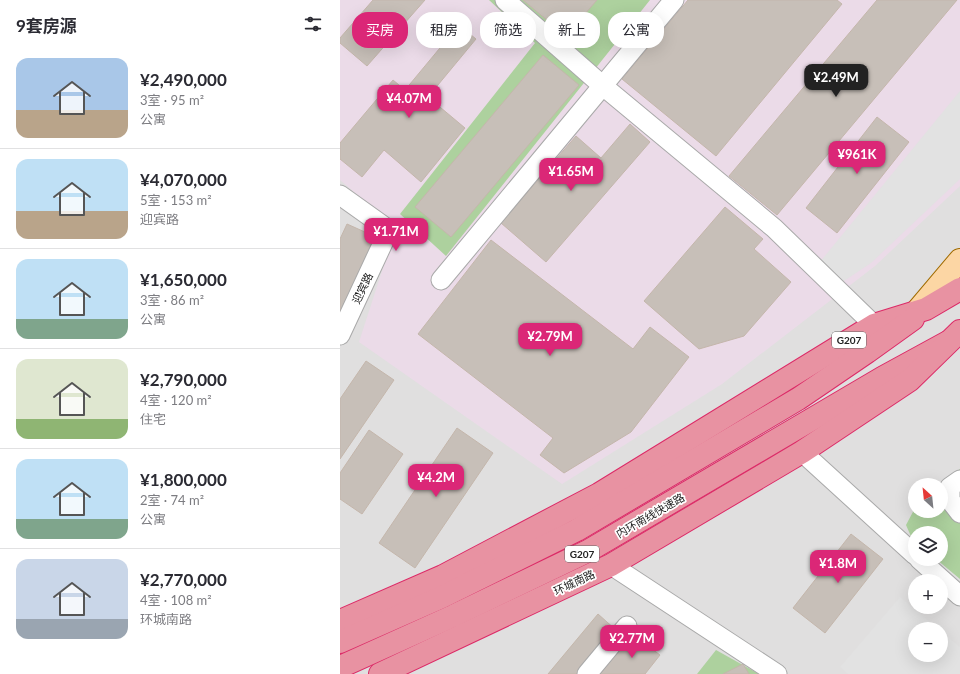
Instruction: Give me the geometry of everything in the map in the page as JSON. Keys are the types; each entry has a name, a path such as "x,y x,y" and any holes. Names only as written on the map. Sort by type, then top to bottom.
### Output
{"highway":[{"name":"G207","path":"340,642 442,597 577,530 798,399 867,352 921,311 960,289"},
{"name":"G207","path":"340,621 443,576 598,494 874,325 921,311"},
{"name":"内环南线快速路","path":"340,667 453,616 588,551 956,336"},
{"name":"内环南线快速路","path":"802,452 910,380 956,336"},
{"name":"环城南路","path":"380,674 611,564 802,452"}],"main road":[{"path":"921,311 960,260"}],"street":[{"path":"505,0 603,86 774,228 874,325"},
{"path":"441,280 674,0"},
{"name":"迎宾路","path":"340,195 389,230 340,335"},
{"path":"802,452 908,549"},
{"path":"960,480 950,487 950,500 960,513"},
{"path":"611,564 777,674"},
{"path":"927,566 960,596"},
{"path":"587,674 627,626"}],"shaded area":[{"path":"340,0 960,0 960,674 340,674"},
{"path":"340,0 960,0 960,186 875,266 722,384 562,484 359,342 396,228 340,180"},
{"path":"960,91 960,179 871,263 835,287 815,268"},
{"path":"900,597 908,604 908,614 920,614 930,622 908,622 908,662 948,662 948,637 960,647 960,674 848,674 840,667"}],"green space":[{"path":"489,0 650,0 640,12 608,12 608,48 612,48 446,256 400,214 531,48 536,48 536,12 502,12"},
{"path":"960,469 960,579 944,566 948,566 948,526 908,526 908,530 906,525 910,518 948,518 948,478"},
{"path":"716,650 759,674 697,674"}],"building":[{"path":"373,0 425,0 408,19 408,12 363,12"},
{"path":"523,0 597,0 587,12 544,12 544,18"},
{"path":"688,0 837,0 842,4 716,156 622,79 648,48 664,48 664,29"},
{"path":"877,0 957,0 777,215 729,176"},
{"path":"352,24 352,48 383,48 367,66 340,43 340,38"},
{"path":"472,36 476,39 472,44"},
{"path":"440,48 469,48 428,97 465,128 421,182 384,150 362,177 340,159 340,143 393,80 405,90"},
{"path":"543,55 579,85 451,237 415,207"},
{"path":"877,117 909,142 837,233 806,208"},
{"path":"630,124 650,142 546,262 501,223 576,136 601,158"},
{"path":"725,207 763,239 754,249 791,282 744,336 699,349 644,301"},
{"path":"347,224 376,237 340,313 340,239"},
{"path":"491,240 633,349 650,327 689,357 631,432 564,473 540,455 553,438 418,334"},
{"path":"366,361 394,380 340,459 340,399"},
{"path":"457,428 493,453 415,568 379,543"},
{"path":"369,430 403,454 362,514 340,499 340,473"},
{"path":"851,534 883,559 825,633 793,608"},
{"path":"598,614 616,630 579,674 548,674"},
{"path":"632,634 660,655 645,674 600,674"},
{"path":"743,664 749,674 723,674"}]}
